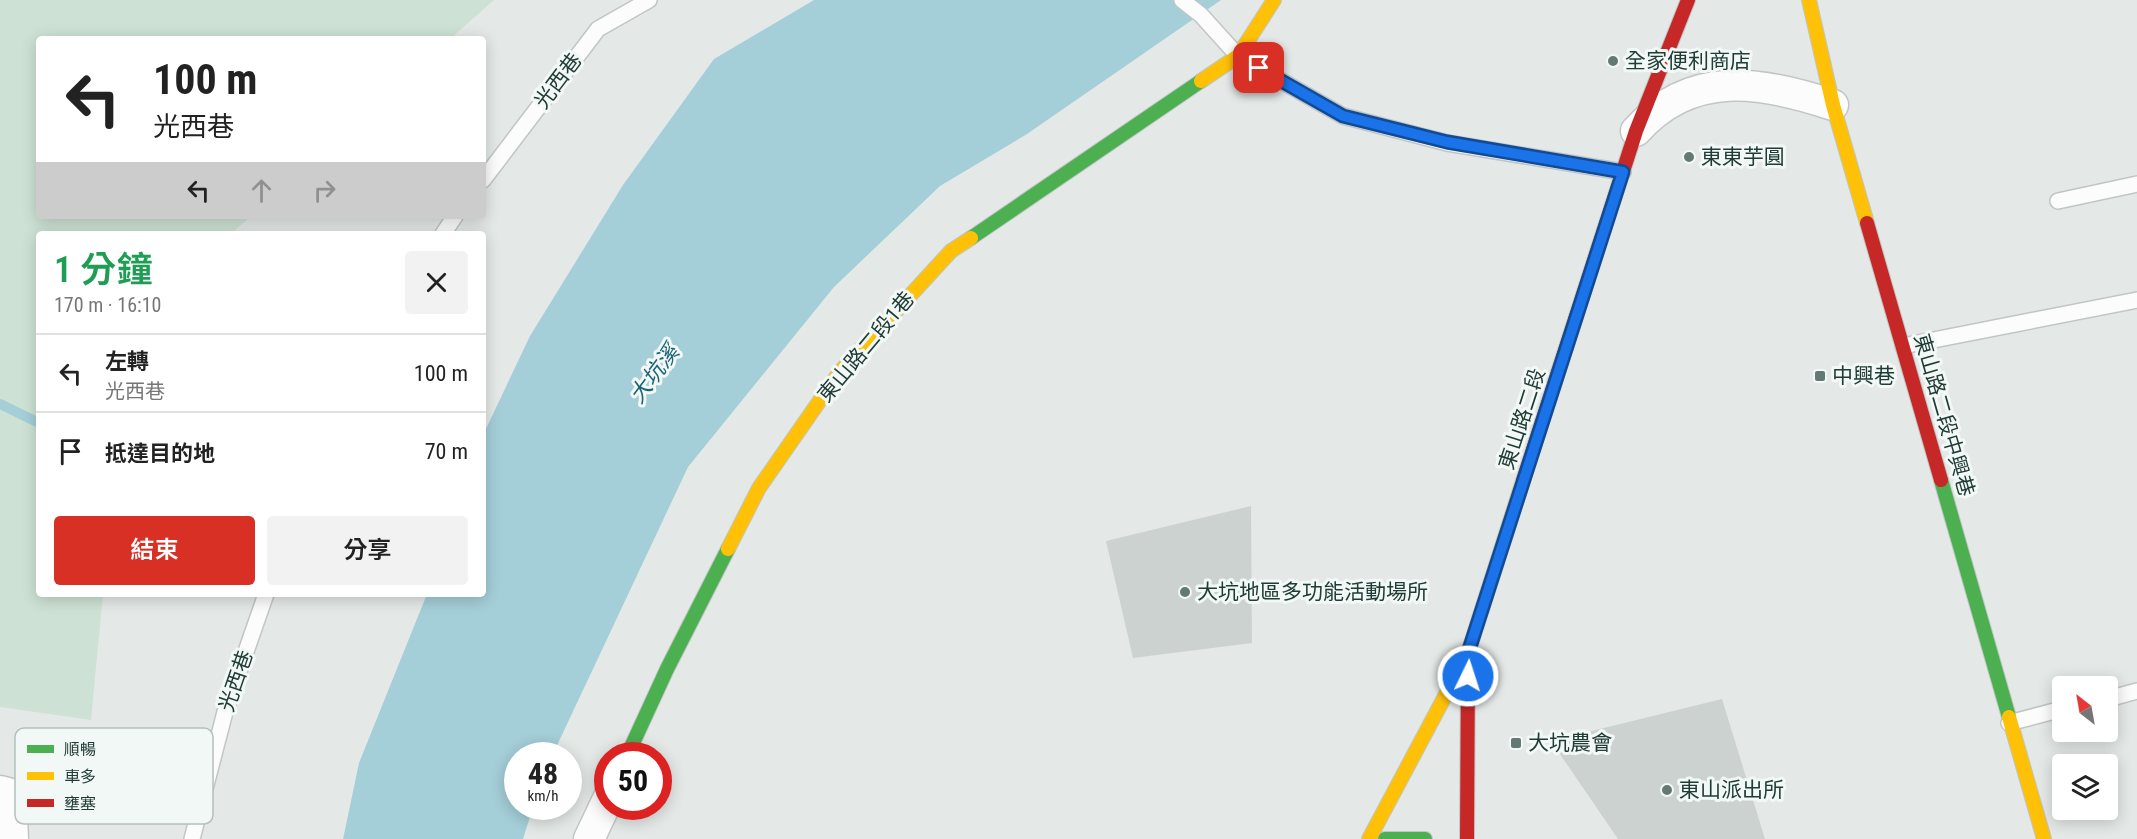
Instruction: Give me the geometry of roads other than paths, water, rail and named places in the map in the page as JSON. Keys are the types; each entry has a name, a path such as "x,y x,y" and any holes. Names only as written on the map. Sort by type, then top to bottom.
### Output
{"main road":[{"path":"1238,56 1274,0"},
{"name":"東山路二段","path":"1369,839 1468,653 1636,131 1688,0"},
{"name":"東山路二段中興巷","path":"1809,0 1833,105 2044,839"},
{"name":"東山路二段1巷","path":"633,742 667,669 759,488 839,373 951,251 1238,56"},
{"path":"1467,839 1468,653"},
{"path":"1385,839 1391,837 1425,839"}],"street":[{"path":"1636,131 1661,105 1676,97 1714,87 1758,87 1833,105"},
{"path":"0,790 11,794 13,839"},
{"path":"589,839 598,820"}],"lane":[{"name":"光西巷","path":"486,176 598,29 648,0"},
{"path":"1182,0 1201,15 1238,56 1343,116 1447,142 1623,172"},
{"path":"2058,201 2137,184"},
{"path":"1903,346 2137,300"},
{"name":"光西巷","path":"213,758 225,712 265,597"},
{"path":"2118,696 2137,691"},
{"path":"2009,723 2052,712"},
{"name":"光西巷","path":"192,839 196,824"}],"water":[{"name":"大坑溪","path":"814,0 1221,0 1027,134 940,186 834,287 688,467 559,742 504,742 504,820 529,820 523,839 343,839 359,763 426,597 486,597 486,429 530,336 623,185 714,59"}],"waterway":[{"path":"0,404 36,422"}],"place":[{"name":"全家便利商店","path":"1613,61"},
{"name":"東東芋圓","path":"1689,157"},
{"name":"中興巷","path":"1820,376"},
{"name":"大坑地區多功能活動場所","path":"1185,592"},
{"name":"大坑農會","path":"1516,743"},
{"name":"東山派出所","path":"1667,790"}]}
